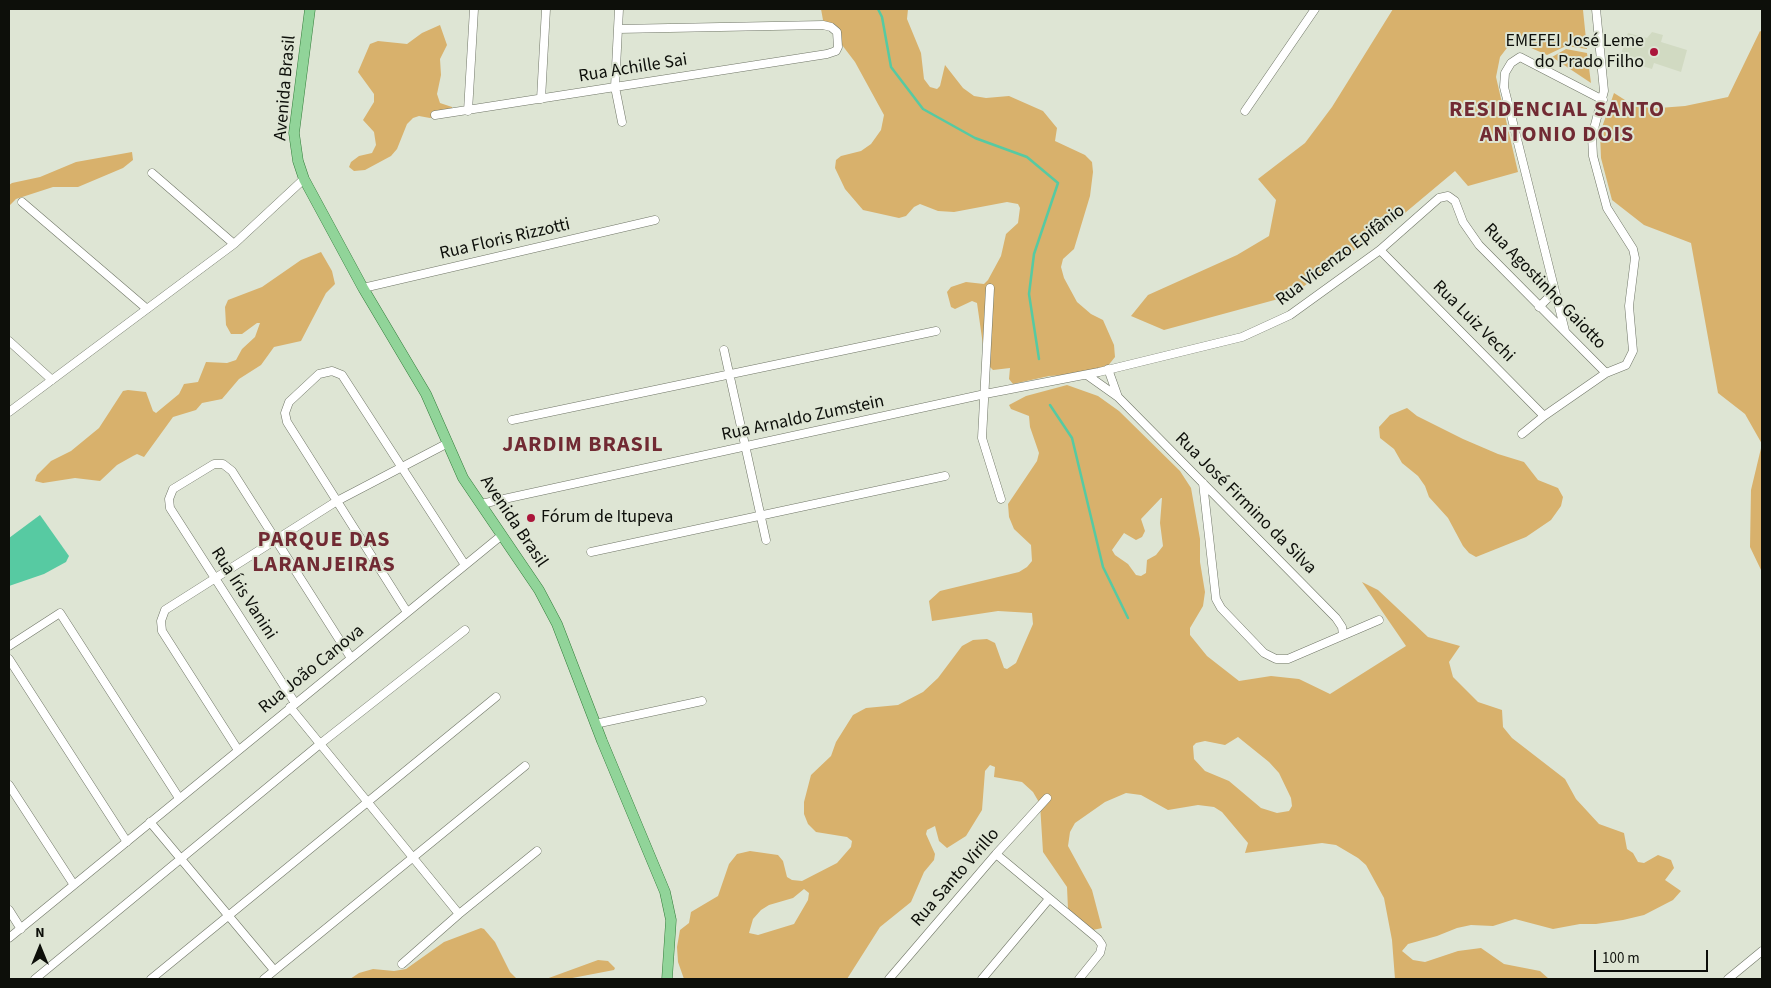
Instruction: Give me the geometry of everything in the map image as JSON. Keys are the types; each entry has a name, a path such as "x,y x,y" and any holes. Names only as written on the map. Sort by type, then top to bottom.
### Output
{"main road":[{"name":"Avenida Brasil","path":"310,9 294,133 298,161 304,179 363,288 426,394 463,478 539,590 557,624 595,724 665,892 671,920 667,979"}],"street":[{"path":"468,111 474,9"},
{"path":"541,99 546,9"},
{"path":"619,9 615,87 622,122"},
{"path":"1245,111 1315,9"},
{"path":"1522,434 1544,416 1606,373 1626,365 1634,345 1629,306 1635,258 1633,249 1607,208 1592,156 1592,136 1603,100 1596,9"},
{"name":"Rua Achille Sai","path":"435,116 836,51 837,32 831,27 823,25 618,29"},
{"path":"1565,333 1504,87 1504,74 1511,63 1520,57 1603,100"},
{"path":"152,173 234,244"},
{"path":"9,412 234,244 304,179"},
{"name":"Rua Vicenzo Epifânio","path":"1131,363 1218,343 1266,328 1290,315 1380,250 1439,198 1448,196"},
{"name":"Rua Agostinho Gaiotto","path":"1448,196 1456,202 1463,222 1479,245 1606,373"},
{"path":"22,202 147,309"},
{"name":"Rua Floris Rizzotti","path":"363,288 655,220"},
{"name":"Rua Luiz Vechi","path":"1380,250 1544,416"},
{"path":"990,288 982,438 1001,499"},
{"path":"1540,307 1555,292"},
{"path":"512,420 730,376 936,331"},
{"path":"9,341 52,380"},
{"path":"724,350 766,540"},
{"name":"Rua Arnaldo Zumstein","path":"481,504 985,394 1087,375 1131,363"},
{"name":"Rua José Firmino da Silva","path":"1108,369 1118,397"},
{"path":"407,612 287,422 285,413 289,402 319,374 332,371 342,375 465,565"},
{"name":"Rua José Firmino da Silva","path":"1087,375 1118,397 1336,618 1342,627 1343,635"},
{"path":"238,750 162,631 161,621 165,610 337,501 448,443"},
{"name":"Rua Íris Vanini","path":"276,540 232,471 224,464 214,464 173,489 169,499 170,508 292,705 320,744 459,914"},
{"path":"591,552 945,476"},
{"path":"1203,483 1213,585 1221,608 1264,653 1276,659 1288,659 1378,620"},
{"name":"Rua João Canova","path":"9,938 502,535"},
{"path":"276,540 351,658"},
{"path":"9,646 60,614 180,798"},
{"path":"35,979 182,860 320,744 464,630"},
{"path":"9,659 127,842"},
{"path":"151,979 496,697"},
{"path":"595,724 702,701"},
{"path":"264,979 525,766"},
{"path":"9,784 74,885"},
{"name":"Rua Santo Virillo","path":"889,979 996,854 1047,798"},
{"path":"150,822 274,970"},
{"path":"402,964 459,914 537,852"},
{"path":"996,854 1098,939 1102,945 1100,953 1079,979"},
{"path":"982,979 1048,899"},
{"path":"9,910 21,928"},
{"path":"1728,979 1762,951"}],"shaded area":[{"path":"821,9 908,9 907,19 921,53 924,79 930,87 937,89 940,86 945,65 963,88 974,96 986,98 1009,96 1043,111 1057,128 1055,141 1085,155 1092,162 1093,172 1090,196 1074,249 1063,259 1061,267 1064,278 1077,302 1091,314 1103,320 1114,345 1115,357 1107,367 1083,374 1049,376 1013,384 1009,379 1010,368 993,370 989,366 983,345 977,303 972,301 955,309 951,307 947,292 951,287 966,282 984,284 988,280 1001,256 1006,234 1018,223 1020,208 1018,204 1007,202 954,212 938,211 920,204 914,207 906,216 899,218 863,210 845,189 835,168 836,160 841,156 861,151 871,144 881,130 884,115 855,62 823,20"},
{"path":"1393,9 1583,10 1587,49 1566,46 1547,55 1513,40 1500,57 1496,77 1518,172 1468,186 1455,171 1381,233 1328,267 1293,295 1164,330 1131,316 1148,295 1237,255 1269,236 1276,200 1258,179 1305,143 1332,107"},
{"path":"440,25 447,45 440,59 441,75 437,94 440,103 452,107 452,111 430,118 419,116 413,118 407,124 397,149 391,156 365,170 354,171 349,167 351,162 359,156 372,153 376,145 374,132 363,120 374,102 374,94 358,72 370,44 378,41 407,44 422,33"},
{"path":"1760,31 1762,32 1762,444 1745,414 1718,393 1691,243 1644,225 1612,200 1601,158 1600,133 1614,93 1636,107 1659,108 1685,106 1728,97"},
{"name":"EMEFEI José Leme do Prado Filho","path":"1652,32 1663,35 1661,42 1687,50 1681,72 1654,63 1652,69 1639,65 1640,59 1621,54 1628,33 1647,38"},
{"path":"1566,49 1587,53 1591,83 1552,57"},
{"path":"132,152 133,160 123,168 78,187 53,187 16,199 9,206 9,185 12,183 40,177 76,162"},
{"path":"321,252 332,271 335,284 326,293 301,341 274,347 261,365 239,379 222,399 202,403 196,410 173,417 144,457 137,454 133,456 117,465 100,481 75,478 43,483 35,481 37,475 51,461 71,451 99,428 123,391 146,392 153,411 156,413 179,394 184,384 198,382 206,362 227,363 236,360 242,349 255,337 260,323 257,323 242,334 231,334 226,325 225,307 228,300 262,287 301,260"},
{"path":"1067,385 1098,396 1119,411 1180,471 1191,488 1200,539 1200,562 1205,592 1203,606 1190,628 1190,635 1207,656 1239,681 1271,676 1299,679 1330,694 1406,646 1362,582 1378,590 1428,637 1460,646 1449,662 1453,677 1478,702 1502,710 1503,727 1512,738 1565,779 1576,799 1599,824 1624,833 1627,849 1633,853 1638,862 1644,863 1658,855 1671,860 1674,868 1665,880 1681,891 1673,900 1644,915 1623,920 1580,924 1553,929 1515,919 1493,926 1471,925 1408,944 1402,951 1413,960 1425,962 1458,951 1481,948 1504,964 1540,971 1549,979 1395,979 1392,940 1384,898 1366,865 1358,858 1336,845 1322,843 1245,853 1248,843 1222,812 1214,807 1198,805 1168,810 1141,795 1126,793 1105,802 1075,823 1070,832 1068,846 1092,890 1102,928 1093,930 1068,909 1067,887 1043,852 1040,804 1033,792 1022,782 994,777 995,767 990,765 985,771 982,810 966,836 947,848 939,841 935,826 927,830 926,834 935,854 934,860 924,872 911,902 880,927 847,979 684,979 678,962 677,947 680,930 689,923 691,912 718,896 729,864 737,854 750,851 778,855 783,861 787,877 792,880 802,881 837,863 851,847 852,841 847,837 816,832 808,824 804,814 804,802 811,775 831,756 836,742 853,715 866,708 898,705 923,692 938,678 962,646 973,640 987,639 995,643 1004,668 1007,669 1016,663 1033,624 1032,613 998,611 932,621 929,601 940,591 1019,572 1032,561 1031,545 1014,529 1009,517 1008,504 1037,461 1039,453 1030,427 1029,416 1011,409 1009,405 1026,396","holes":["1161,498 1160,523 1163,546 1156,555 1147,560 1146,573 1141,576 1136,575 1128,564 1115,555 1112,550 1124,533 1136,540 1142,537 1145,531 1141,519","1238,737 1269,762 1279,773 1291,798 1292,806 1289,811 1277,813 1261,808 1229,781 1205,771 1194,759 1193,746 1196,743 1205,741 1225,745","804,889 809,893 808,900 794,924 758,935 749,933 753,919 761,910 769,905 793,898"]},
{"path":"1407,408 1417,416 1463,439 1498,454 1524,462 1538,480 1558,488 1563,497 1561,506 1551,520 1526,537 1476,557 1469,553 1463,546 1448,518 1429,497 1425,486 1418,476 1402,463 1394,449 1380,438 1379,427 1390,415"},
{"path":"1762,444 1762,572 1750,547 1751,490"},
{"path":"40,515 69,556 66,562 44,574 9,586 9,538"},
{"path":"481,928 495,942 510,972 517,979 350,979 359,973 373,969 394,971 406,969 444,942"},
{"path":"598,960 608,961 615,968 614,970 567,979 546,979"}],"waterway":[{"path":"878,9 882,17 891,67 923,109 975,138 1027,157 1058,183 1034,254 1029,294 1039,359"},
{"path":"1050,405 1072,438 1103,567 1128,618"}],"place":[{"name":"EMEFEI José Leme do Prado Filho","path":"1654,52"},
{"name":"Fórum de Itupeva","path":"531,518"}],"district":[{"name":"RESIDENCIAL SANTO ANTONIO DOIS","path":"1557,124"},
{"name":"JARDIM BRASIL","path":"583,446"},
{"name":"PARQUE DAS LARANJEIRAS","path":"324,554"}]}
